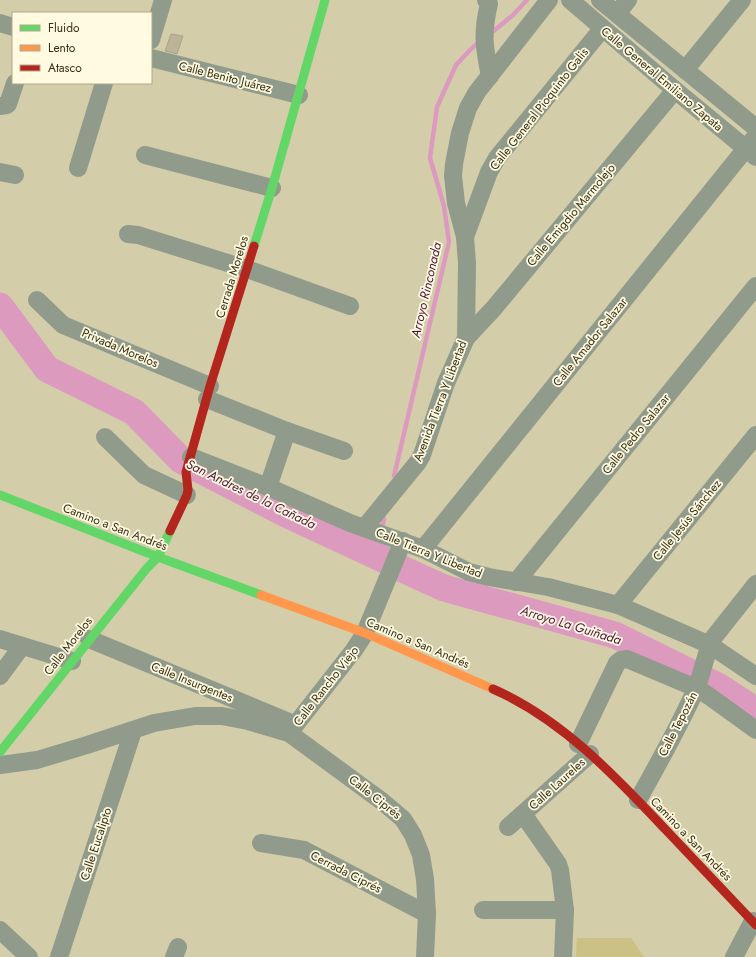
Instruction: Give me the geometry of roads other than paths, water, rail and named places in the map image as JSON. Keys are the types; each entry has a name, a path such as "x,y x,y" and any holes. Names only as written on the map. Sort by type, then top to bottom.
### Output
{"street":[{"path":"152,37 163,0"},
{"name":"Cerrada Morelos","path":"158,557 187,496 189,463 208,393 272,188 325,0"},
{"name":"Avenida Tierra Y Libertad","path":"365,527 418,462 422,455 446,383 466,338 467,263 465,237 456,203 453,176 460,133 468,108 477,92 549,0"},
{"name":"Calle General Emiliano Zapata","path":"570,0 675,90 753,147"},
{"name":"Calle General Emiliano Zapata","path":"600,0 622,7 685,70 756,128"},
{"path":"685,70 742,0"},
{"path":"489,1 484,31 490,76"},
{"path":"0,23 12,26"},
{"name":"Calle General Pioquinto Galis","path":"465,237 489,172 498,158 602,29"},
{"name":"Calle Benito Juárez","path":"152,58 299,95"},
{"path":"0,106 8,104 15,84"},
{"path":"78,168 104,84"},
{"name":"Calle Emigdio Marmolejo","path":"466,338 494,308 675,90"},
{"name":"Calle Amador Salazar","path":"423,549 753,147"},
{"path":"145,155 272,188"},
{"path":"128,234 138,235 247,269 350,306"},
{"name":"Calle Pedro Salazar","path":"516,582 756,286"},
{"name":"Privada Morelos","path":"37,300 63,325 287,431 344,450"},
{"path":"268,487 287,431"},
{"name":"Calle Jesús Sánchez","path":"618,605 756,435"},
{"path":"105,436 144,475 187,496"},
{"name":"Calle Tierra Y Libertad","path":"189,463 268,487 350,523 365,527 423,549 469,572 548,587 618,605 708,653 756,676"},
{"name":"Camino a San Andrés","path":"0,495 158,557 365,633 512,697 558,727 584,749 638,800 754,923"},
{"name":"Calle Rancho Viejo","path":"0,765 37,760 133,731 154,723 196,716 222,716 292,729 354,650 365,633 403,541"},
{"name":"Calle Morelos","path":"0,752 88,639 146,568 158,557"},
{"name":"Calle Tepozán","path":"638,800 678,726 697,686 708,653 718,631 756,584"},
{"path":"0,639 72,661"},
{"name":"Calle Insurgentes","path":"88,639 292,729"},
{"path":"0,676 22,646"},
{"path":"584,749 617,663 620,660 627,659 697,686 756,730"},
{"name":"Calle Ciprés","path":"292,729 403,819 413,835 421,855 425,879 427,914 425,957"},
{"name":"Calle Eucalipto","path":"59,957 133,731"},
{"name":"Calle Laureles","path":"508,827 556,783 584,749"},
{"name":"Calle Laureles","path":"523,814 558,864 562,878 565,910 564,957"},
{"name":"Cerrada Ciprés","path":"261,842 304,850 427,914"},
{"path":"483,910 565,910"},
{"path":"734,957 754,923"},
{"path":"0,930 29,957"}],"waterway":[{"name":"Arroyo Rinconada","path":"490,34 513,15 527,0"},
{"name":"Arroyo Rinconada","path":"394,476 449,242 444,206 430,158 437,107 456,65 479,42"},
{"name":"San Andres de la Cañada","path":"0,306 47,369 134,412 181,460 286,514 387,561"},
{"name":"Arroyo Rinconada","path":"382,529 384,519"},
{"name":"Arroyo Rinconada","path":"376,556 380,539"},
{"name":"Arroyo La Guiñada","path":"400,568 444,588 615,635 718,686 756,711"}]}
